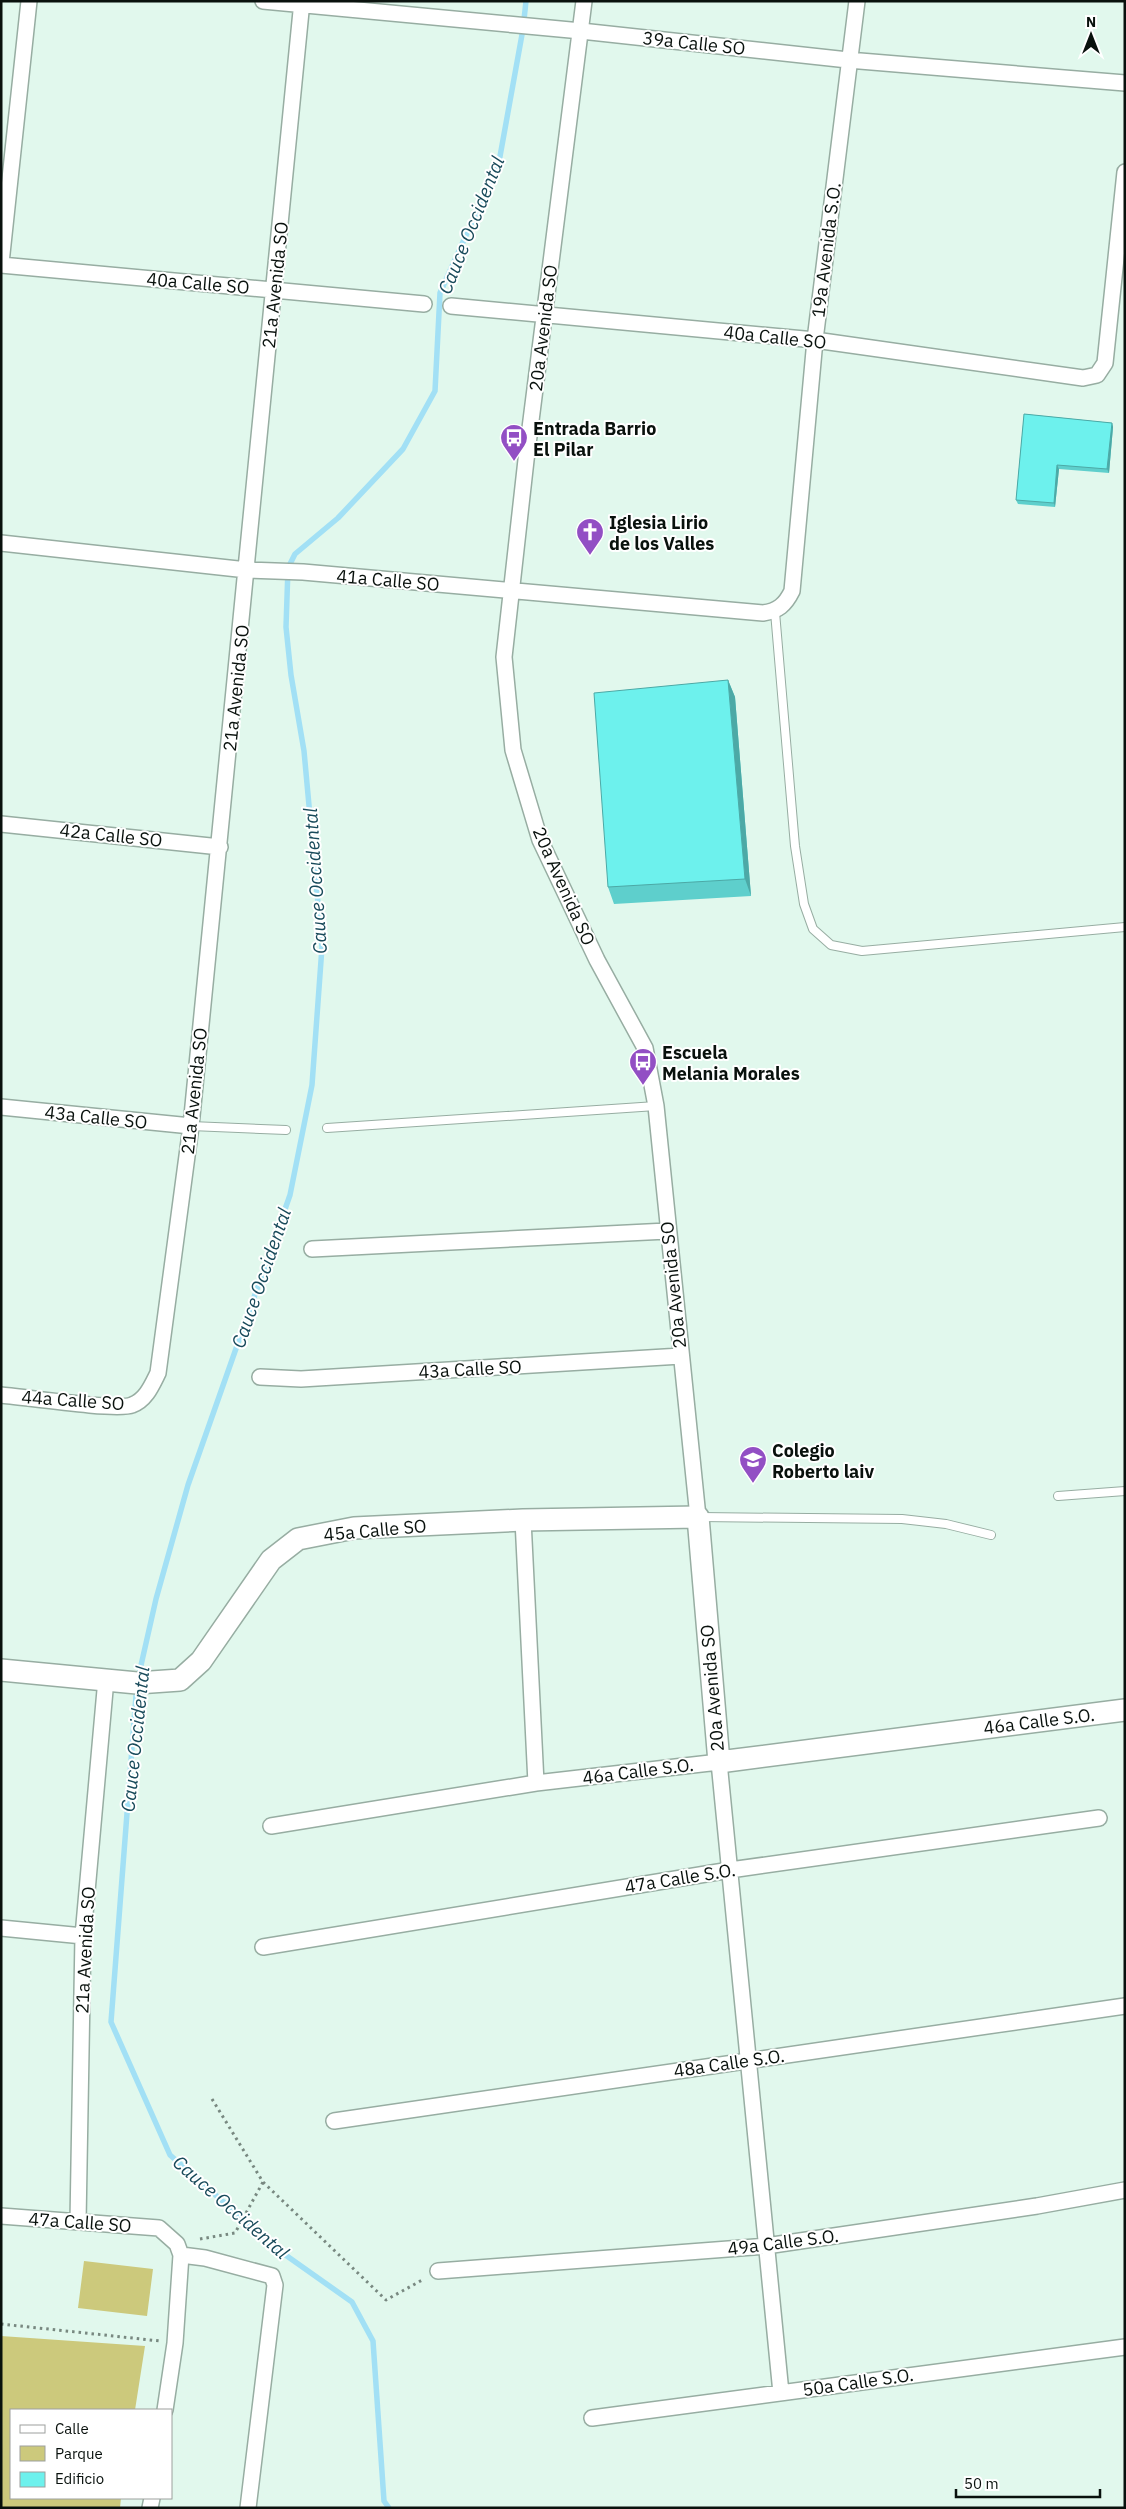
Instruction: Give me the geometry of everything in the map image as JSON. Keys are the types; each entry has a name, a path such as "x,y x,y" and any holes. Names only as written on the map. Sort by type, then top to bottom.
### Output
{"street":[{"path":"1,264 29,1"},
{"name":"39a Calle SO","path":"263,1 302,3 581,31 848,60 1125,83"},
{"name":"20a Avenida SO","path":"584,1 544,315 504,657 513,750 540,840 597,960 645,1048 656,1106 667,1231 698,1517 719,1762"},
{"name":"19a Avenida S.O.","path":"775,612 786,602 792,591 815,340 848,60 857,1"},
{"name":"21a Avenida SO","path":"158,1373 191,1126 302,3"},
{"name":"40a Calle SO","path":"451,306 815,340 1082,378 1097,375 1105,363 1125,172"},
{"name":"40a Calle SO","path":"1,264 424,304"},
{"name":"41a Calle SO","path":"1,543 247,570 302,572 763,613 775,612"},
{"name":"42a Calle SO","path":"1,824 220,847"},
{"name":"43a Calle SO","path":"1,1107 191,1126"},
{"path":"312,1249 667,1231"},
{"name":"43a Calle SO","path":"260,1377 301,1379 681,1356"},
{"name":"44a Calle SO","path":"1,1395 110,1406 132,1406 147,1394 158,1373"},
{"name":"45a Calle SO","path":"1,1670 137,1683 180,1680 201,1662 271,1560 298,1539 354,1528 523,1520 698,1517"},
{"path":"523,1520 536,1783"},
{"name":"21a Avenida SO","path":"78,2222 83,1936 106,1679"},
{"name":"46a Calle S.O.","path":"271,1826 536,1783 719,1762 1125,1710"},
{"path":"719,1762 781,2393"},
{"name":"47a Calle S.O.","path":"263,1947 730,1870 1099,1818"},
{"path":"1,1928 83,1936"},
{"name":"48a Calle S.O.","path":"334,2121 1125,2006"},
{"name":"49a Calle S.O.","path":"438,2271 766,2246 1037,2206 1125,2190"},
{"name":"47a Calle SO","path":"1,2216 159,2228 177,2244 182,2255"},
{"path":"165,2409 175,2343 182,2255 206,2258 272,2276 275,2285 248,2508"},
{"name":"50a Calle S.O.","path":"592,2418 1125,2347"}],"lane":[{"path":"775,612 795,846 804,904 813,929 831,945 862,951 1125,927"},
{"path":"327,1128 656,1106"},
{"path":"191,1126 286,1130"},
{"path":"1058,1496 1125,1491"},
{"path":"698,1517 902,1519 946,1524 991,1535"}],"path":[{"path":"212,2098 263,2182 386,2300 438,2271"},
{"path":"198,2240 234,2233 263,2182"},
{"path":"1,2324 175,2343"}],"green space":[{"path":"84,2261 153,2269 147,2316 78,2308"},
{"path":"1,2336 145,2346 135,2409 10,2409 10,2499 121,2499 120,2508 1,2508"}],"building":[{"path":"1024,414 1112,423 1107,469 1057,465 1054,503 1016,500"},
{"path":"728,680 745,879 608,887 594,693"}],"waterway":[{"name":"Cauce Occidental","path":"389,2508 384,2501 373,2341 352,2302 277,2249 170,2155 111,2022 137,1683 156,1599 188,1485 290,1195 312,1085 322,947 304,751 291,675 286,627 288,568 295,554 338,518 403,449 435,391 440,293 499,162 523,29 526,1"}],"place":[{"name":"Entrada Barrio El Pilar","path":"514,462"},
{"name":"Iglesia Lirio de los Valles","path":"590,556"},
{"name":"Escuela Melania Morales","path":"643,1086"},
{"name":"Colegio Roberto laiv","path":"753,1484"}]}
